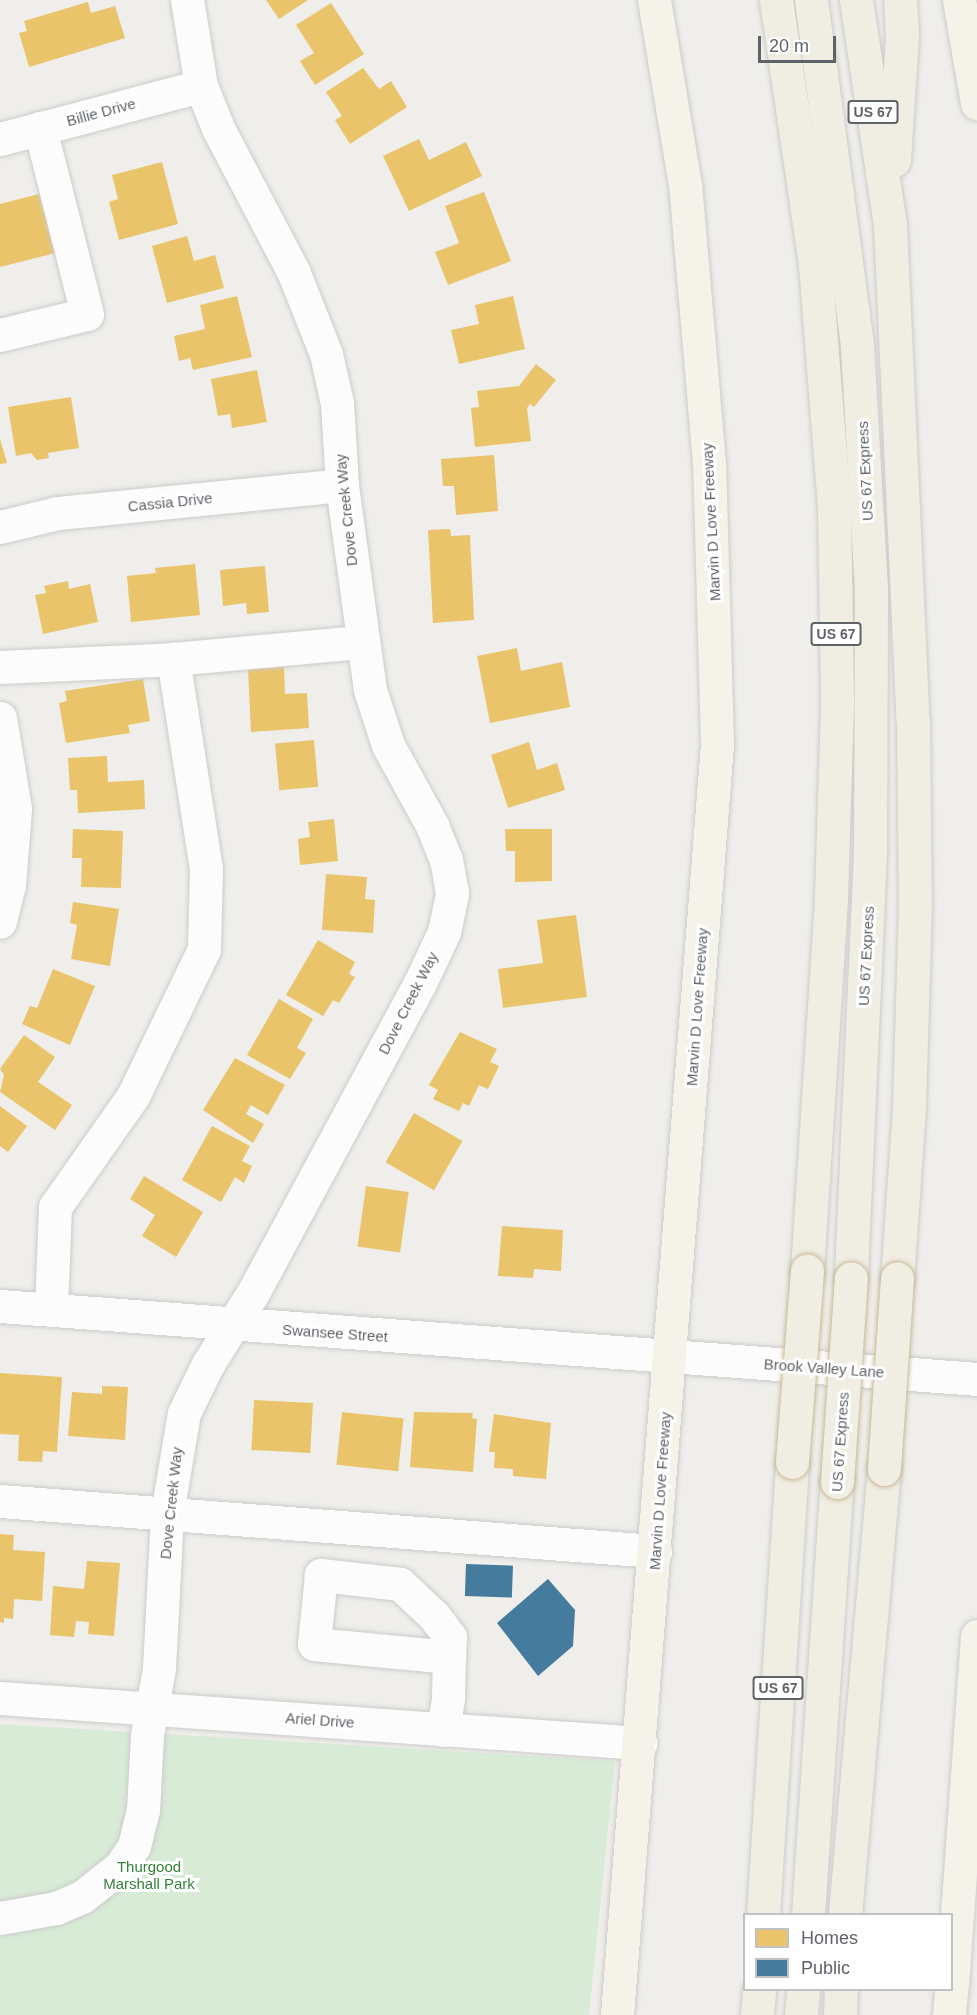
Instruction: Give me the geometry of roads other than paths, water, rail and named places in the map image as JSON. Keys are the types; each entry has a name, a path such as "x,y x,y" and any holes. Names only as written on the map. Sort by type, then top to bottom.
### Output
{"highway":[{"path":"753,0 815,265"},
{"name":"US 67","path":"764,1913 792,1462 831,899 837,705 834,507 815,265 777,0"},
{"name":"US 67 Express","path":"808,1913 851,1278 870,854 872,589 857,346 811,0"},
{"name":"US 67","path":"845,1913 884,1470 909,1108 915,904 909,581 890,224 856,0"},
{"path":"890,224 902,35 900,0"},
{"path":"758,2015 759,1991"},
{"path":"801,2015 803,1991"},
{"path":"840,2015 841,1991"}],"main road":[{"name":"Marvin D Love Freeway","path":"617,2015 717,744 716,601 709,463 685,185 654,0"},
{"path":"959,0 974,60 977,103"},
{"path":"953,1958 977,1636"},
{"path":"949,2015 951,1991"}],"street":[{"name":"Dove Creek Way","path":"0,1918 56,1908 82,1897 120,1868 134,1845 142,1810 152,1708 159,1668 167,1513 184,1413 419,984 444,932 452,893 446,860 433,827 388,745 369,690 360,642 342,485 337,403 317,326 289,263 218,128 201,86 187,0"},
{"name":"Billie Drive","path":"0,140 201,86"},
{"path":"0,335 87,314 40,128"},
{"name":"Cassia Drive","path":"0,528 58,513 342,485"},
{"path":"0,667 174,659 360,642"},
{"path":"51,1310 55,1208 133,1096 204,949 206,869 174,659"},
{"path":"0,718 15,810 9,885 0,922"},
{"name":"Swansee Street","path":"0,1306 231,1326 670,1357"},
{"name":"Brook Valley Lane","path":"670,1357 977,1379"},
{"path":"0,1501 655,1551"},
{"path":"443,1730 449,1657 450,1636 414,1595 400,1584 321,1575 314,1644 449,1657"},
{"name":"Ariel Drive","path":"0,1698 640,1743"}],"park label":[{"name":"Thurgood Marshall Park","path":"149,1874"}]}
